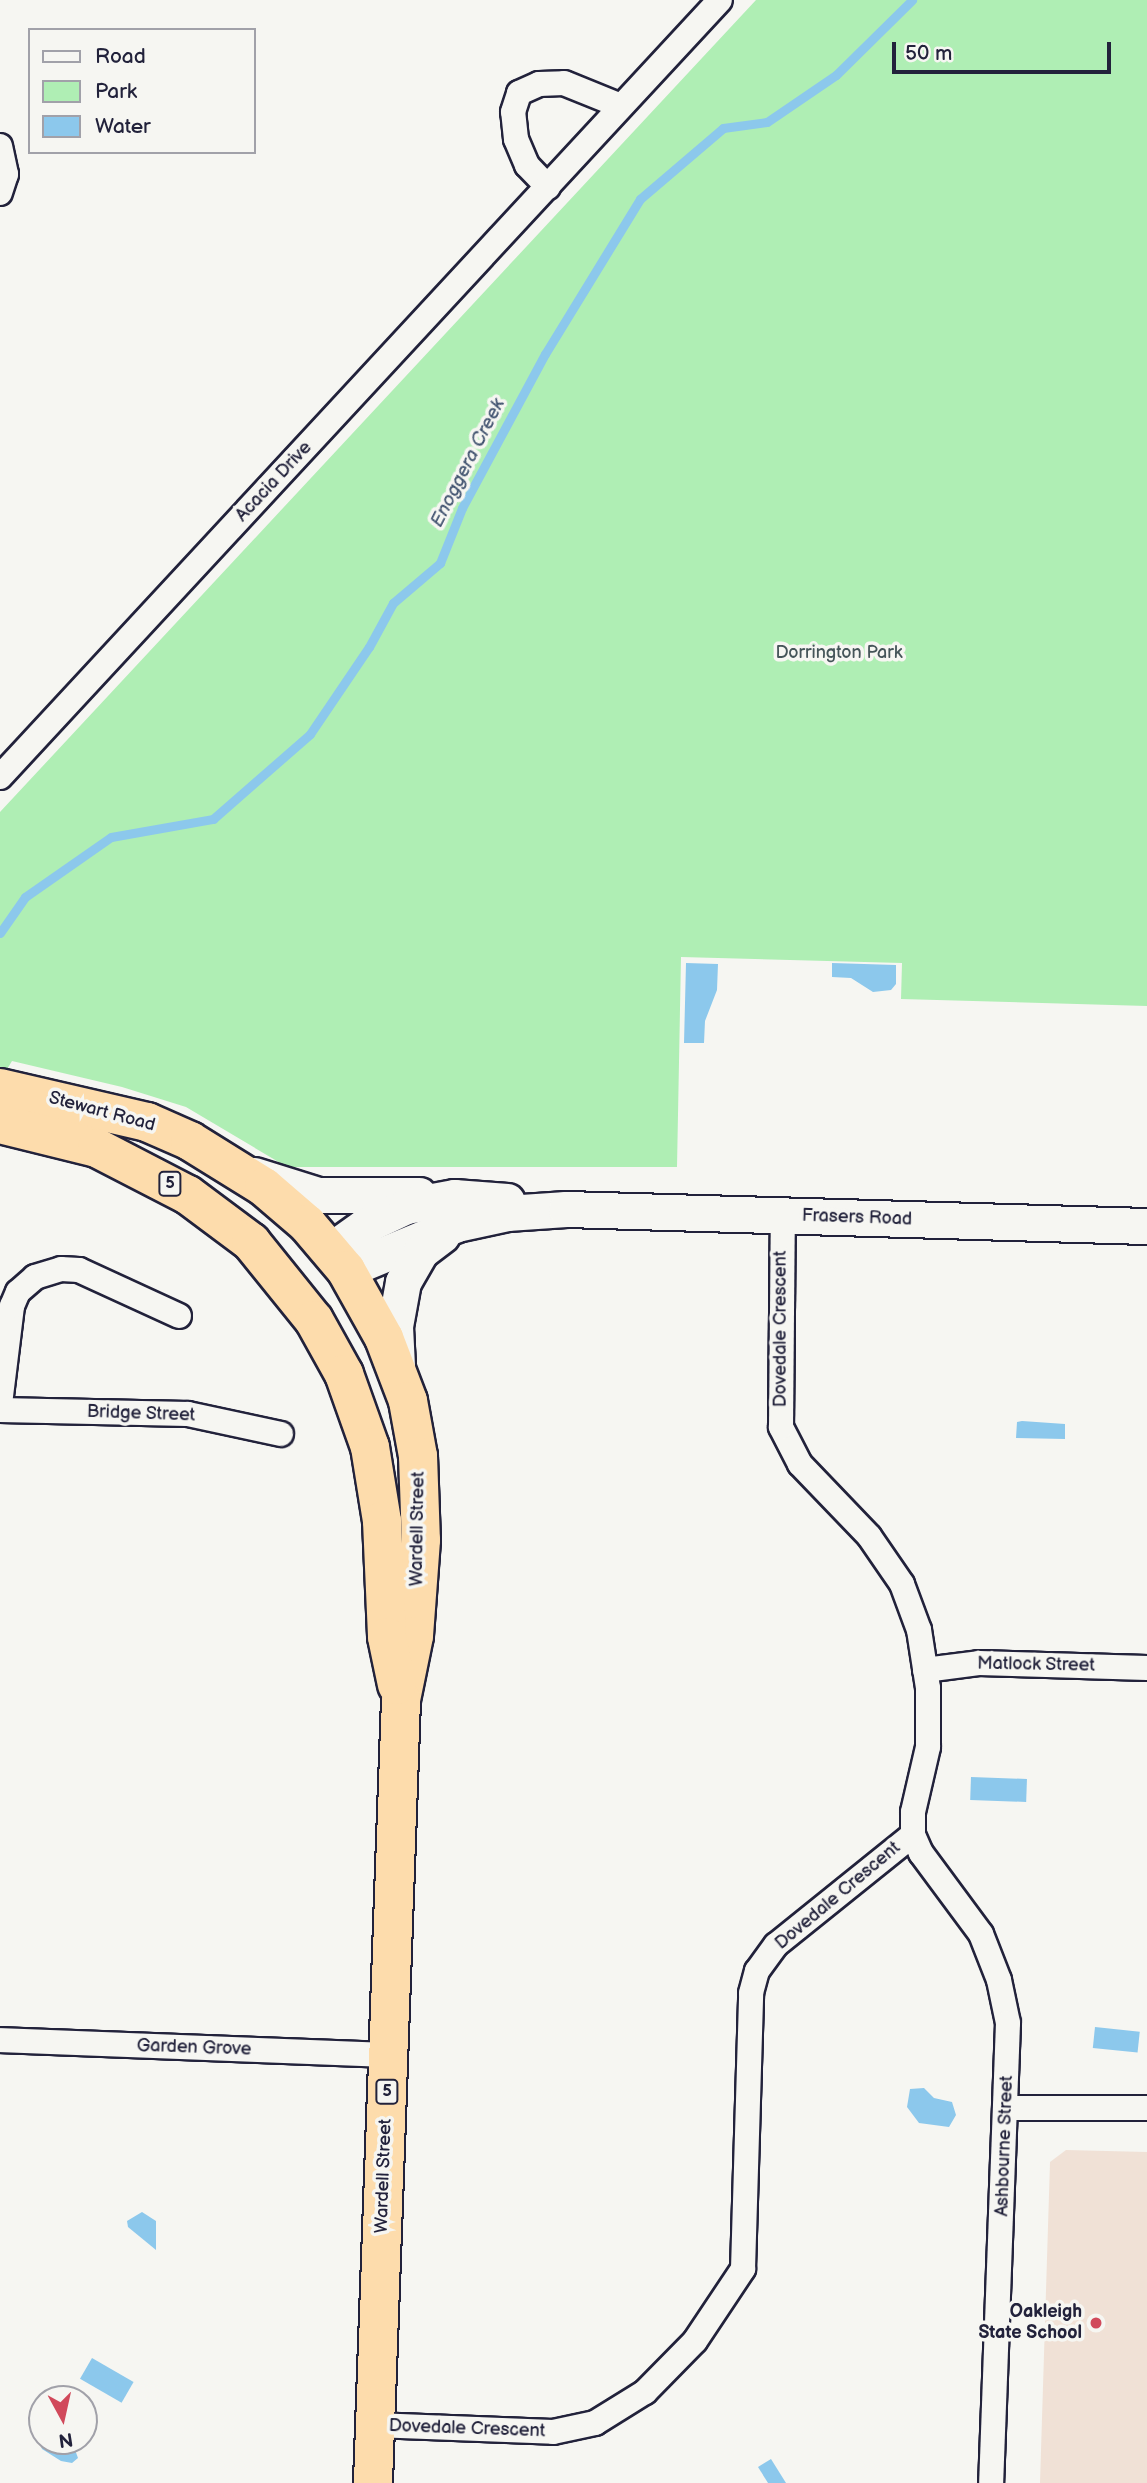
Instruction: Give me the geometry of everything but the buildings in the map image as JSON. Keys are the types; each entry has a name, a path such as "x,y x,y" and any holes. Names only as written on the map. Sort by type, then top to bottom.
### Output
{"highway":[{"name":"Stewart Road","path":"0,1088 146,1122 238,1168 286,1205 339,1260"},
{"name":"Stewart Road","path":"9,1126 97,1148 156,1175 244,1236 293,1291"},
{"path":"293,1291 339,1260"},
{"name":"Wardell Street","path":"339,1260 397,1368 415,1432 421,1511 414,1636 401,1700 373,2483"},
{"name":"Wardell Street","path":"293,1291 333,1351 365,1427 382,1521 387,1637 401,1700"}],"street":[{"name":"Acacia Drive","path":"0,777 720,0"},
{"path":"548,187 527,164 516,139 513,112 519,93 539,84 564,83 621,106"},
{"path":"0,146 6,174 0,193"},
{"path":"238,1168 318,1195 454,1198"},
{"name":"Frasers Road","path":"339,1260 393,1211 454,1198 566,1209 1147,1226"},
{"name":"Frasers Road","path":"339,1260 494,1215 566,1209"},
{"name":"Frasers Road","path":"397,1368 398,1304 414,1260 446,1232 494,1215"},
{"name":"Dovedale Crescent","path":"374,2425 553,2432 595,2423 645,2392 695,2341 743,2269 751,1993 757,1971 776,1945 913,1835 913,1812 928,1747 925,1670 919,1629 902,1584 869,1536 800,1464 781,1427 783,1215"},
{"path":"0,1404 12,1306 18,1292 35,1277 74,1269 179,1317"},
{"name":"Bridge Street","path":"0,1410 188,1415 281,1434"},
{"name":"Matlock Street","path":"925,1670 979,1663 1147,1668"},
{"name":"Ashbourne Street","path":"913,1835 921,1853 981,1934 999,1980 1008,2023 1007,2108 991,2483"},
{"name":"Garden Grove","path":"0,2040 389,2055"},
{"path":"1007,2108 1147,2108"}],"shaded area":[{"name":"Oakleigh State School","path":"1066,2150 1147,2152 1147,2483 1040,2483 1050,2162"}],"green space":[{"name":"Dorrington Park","path":"756,0 1147,0 1147,1006 901,999 902,963 681,957 677,1167 287,1167 186,1107 122,1087 12,1061 0,1081 0,812"}],"water":[{"path":"686,963 718,964 717,990 705,1021 704,1043 684,1043"},
{"path":"832,963 896,965 896,984 891,990 873,992 851,978 832,977"},
{"path":"1017,1422 1065,1424 1065,1439 1016,1438"},
{"path":"971,1777 1027,1779 1026,1802 970,1800"},
{"path":"1095,2027 1140,2032 1138,2053 1093,2048"},
{"path":"924,2088 934,2098 952,2102 956,2115 949,2127 919,2123 907,2107 910,2089"},
{"path":"142,2212 156,2221 156,2250 128,2227 127,2221"},
{"path":"92,2358 134,2382 122,2403 98,2389 98,2385 91,2385 80,2379"},
{"path":"52,2455 77,2455 78,2458 72,2463 61,2461"},
{"path":"771,2459 786,2483 768,2483 758,2467"}],"waterway":[{"name":"Enoggera Creek","path":"0,933 25,897 111,837 213,819 310,734 369,647 393,603 440,563 462,508 545,354 640,199 723,128 767,122 836,75 912,0"}],"place":[{"name":"Oakleigh State School","path":"1096,2323"}]}
